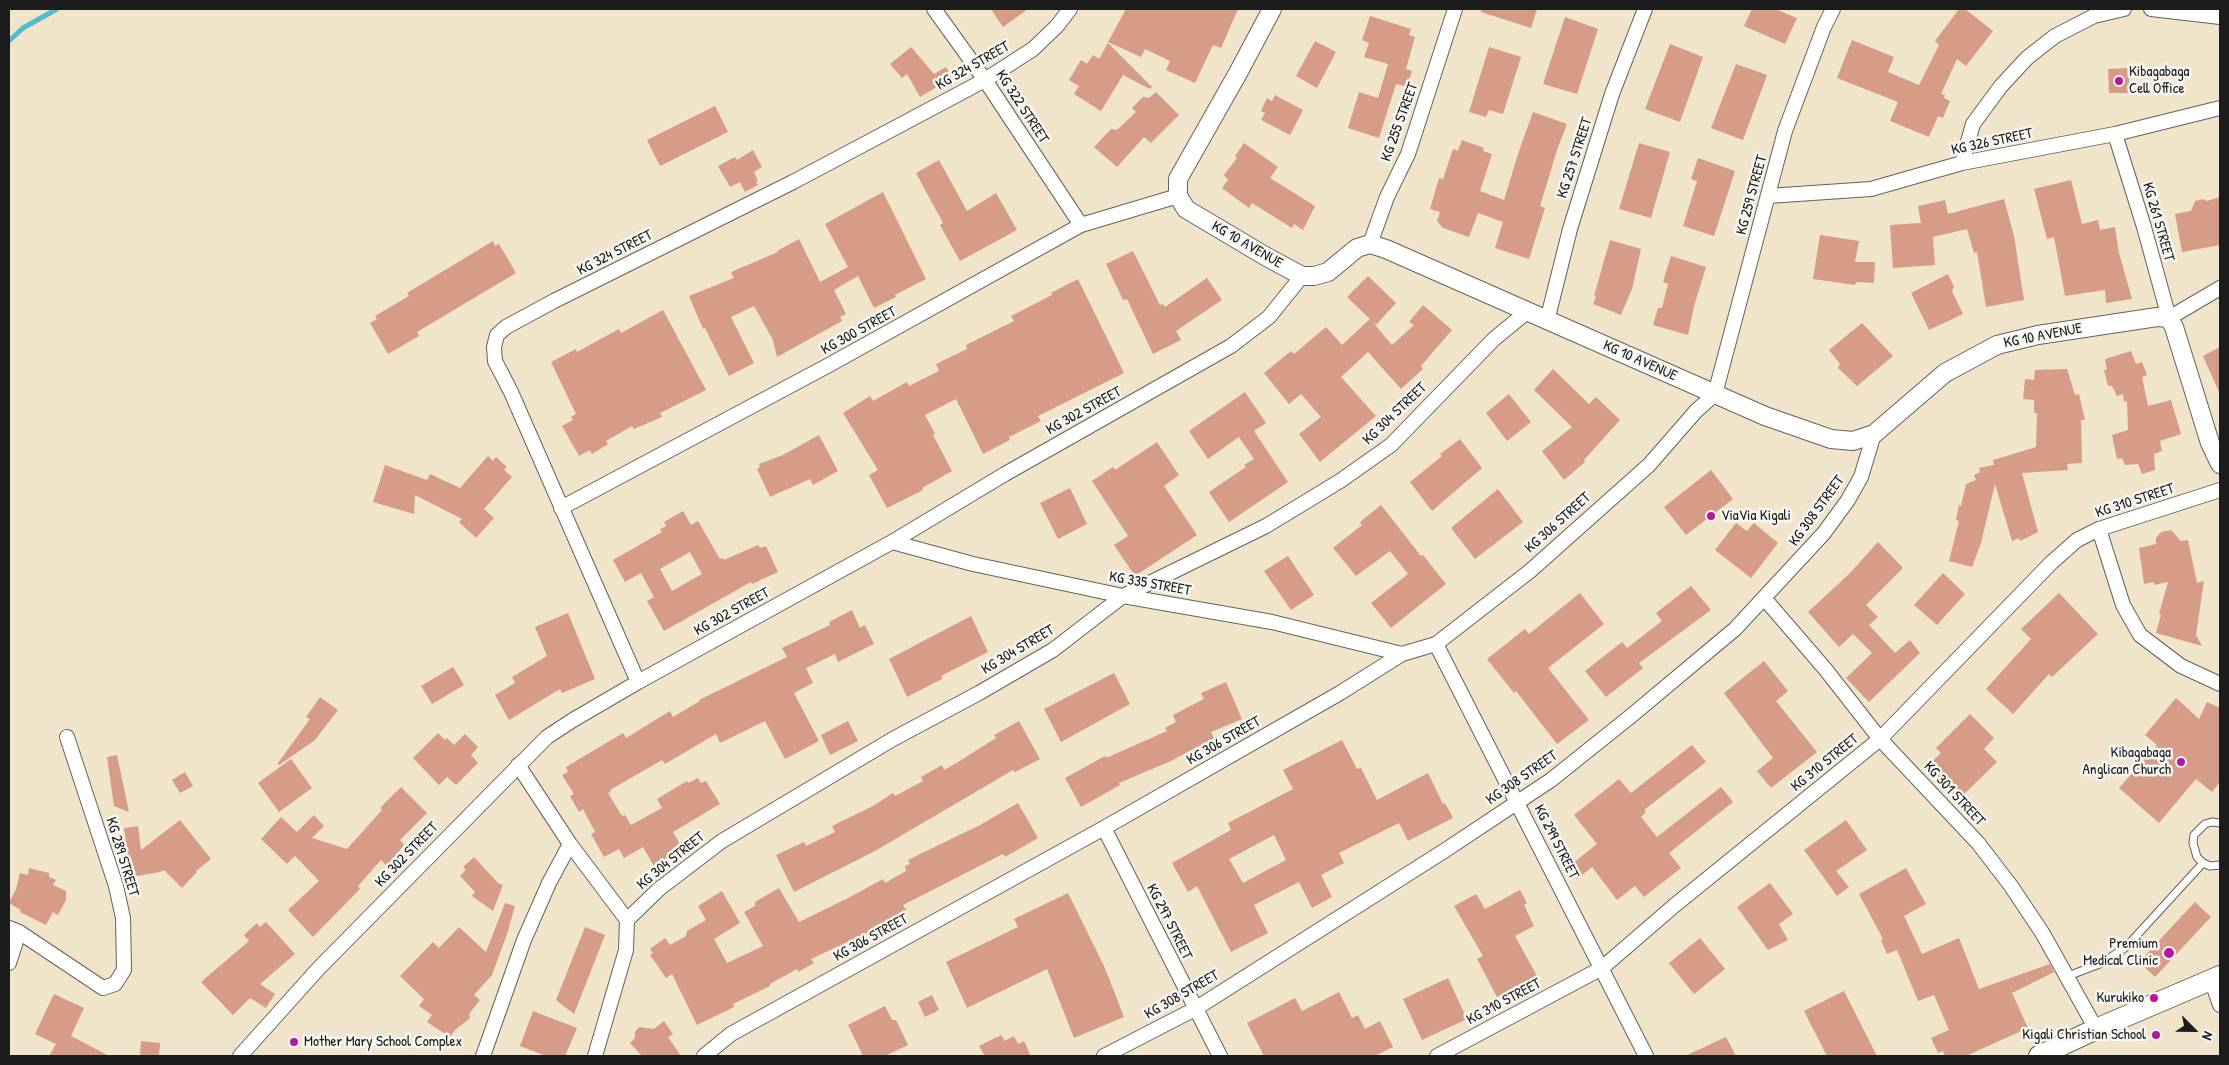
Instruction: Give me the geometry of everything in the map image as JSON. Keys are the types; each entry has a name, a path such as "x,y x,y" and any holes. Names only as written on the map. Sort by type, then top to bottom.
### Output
{"main road":[{"path":"2039,1056 2216,977"}],"street":[{"name":"KG 322 STREET","path":"934,9 985,80 1081,225"},
{"name":"KG 324 STREET","path":"638,682 560,508 511,392 495,361 494,347 497,335 506,327 793,182 985,80 1033,49 1057,26 1070,9"},
{"path":"1178,196 1178,179 1272,9"},
{"name":"KG 255 STREET","path":"1370,244 1387,197 1408,154 1455,9"},
{"name":"KG 257 STREET","path":"1547,320 1570,228 1612,94 1645,9"},
{"name":"KG 259 STREET","path":"1715,394 1786,131 1824,27 1833,9"},
{"path":"1962,164 1974,124 2001,86 2027,58 2055,36 2094,16 2124,9"},
{"path":"2151,9 2220,17"},
{"name":"KG 326 STREET","path":"1768,196 1871,189 1962,164 2115,134 2220,108"},
{"name":"KG 261 STREET","path":"2115,134 2144,227 2168,318"},
{"name":"KG 300 STREET","path":"560,508 806,378 1081,225 1178,196"},
{"name":"KG 10 AVENUE","path":"1178,196 1186,208 1302,276"},
{"path":"1302,276 1314,276 1328,272 1357,248 1370,244"},
{"name":"KG 10 AVENUE","path":"1370,244 1386,249 1764,416 1831,439 1853,441 1874,434 1945,373 1997,345 2056,332 2157,317 2168,318"},
{"name":"KG 302 STREET","path":"240,1056 319,968 547,737 638,682 892,542 1005,474 1232,346 1269,317 1302,276"},
{"path":"2220,288 2168,318 2174,327 2210,443 2220,464"},
{"name":"KG 304 STREET","path":"627,920 659,889 722,841 893,739 979,693 1053,650 1123,596 1266,526 1340,481 1390,445 1494,339 1528,311"},
{"name":"KG 306 STREET","path":"704,1056 731,1034 1104,828 1340,693 1402,654 1436,644 1530,571 1649,465 1696,411 1715,394"},
{"name":"KG 308 STREET","path":"1104,1056 1195,1009 1551,780 1638,710 1735,628 1824,533 1848,500 1860,477 1874,434"},
{"name":"KG 310 STREET","path":"1437,1056 1602,968 1675,905 1880,739 2051,563 2077,540 2099,529 2220,490"},
{"path":"2099,529 2123,605 2140,635 2181,666 2220,684"},
{"name":"KG 335 STREET","path":"892,542 973,564 1123,596 1272,622 1402,654"},
{"name":"KG 301 STREET","path":"1764,598 1826,670 1880,739 1978,843 2027,910 2068,976 2096,1029"},
{"name":"KG 299 STREET","path":"1436,644 1646,1056"},
{"name":"KG 289 STREET","path":"14,930 103,988 115,984 124,970 123,918 116,886 67,737"},
{"path":"518,765 570,844 627,920 626,950 594,1056"},
{"name":"KG 297 STREET","path":"1104,828 1220,1056"},
{"path":"483,1056 524,940 549,883 570,844"},
{"path":"9,963 14,930"},
{"path":"2216,977 2220,1005"}],"lane":[{"path":"2220,822 2204,824 2194,835 2194,850 2203,863 2210,866 2220,865"},
{"path":"2068,976 2102,963 2126,946 2203,863"}],"building":[{"path":"991,9 1028,9 1003,27"},
{"path":"1126,9 1238,9 1221,48 1213,45 1195,83 1166,70 1170,61 1145,49 1141,57 1108,42"},
{"path":"1481,9 1537,9 1531,28 1481,12"},
{"path":"1752,9 1775,9 1797,18 1785,44 1744,26"},
{"path":"1959,9 1965,9 1993,31 1966,66 1957,59 1941,94 1945,95 1944,98 1950,101 1943,118 1938,116 1929,137 1890,121 1898,102 1837,78 1852,40 1894,57 1888,72 1919,85 1939,45 1935,41"},
{"path":"1370,16 1411,29 1409,35 1415,37 1406,69 1412,71 1407,87 1396,84 1379,138 1348,128 1359,92 1378,98 1388,64 1364,57 1369,43 1362,40"},
{"path":"1565,17 1598,29 1577,94 1543,84"},
{"path":"1315,41 1336,52 1317,88 1296,76"},
{"path":"1108,43 1152,87 1150,89 1123,75 1101,111 1074,94 1079,86 1069,80 1081,60 1087,64 1093,55 1099,59"},
{"path":"1670,44 1703,57 1680,122 1645,109"},
{"path":"911,47 934,74 946,67 952,78 920,97 907,74 902,78 890,64"},
{"path":"1489,47 1521,57 1503,114 1489,110 1486,117 1469,112"},
{"path":"1736,64 1767,75 1743,140 1711,128"},
{"name":"Kibagabaga Cell Office","path":"2128,68 2130,93 2109,93 2108,69"},
{"path":"1156,92 1179,115 1151,143 1144,137 1117,167 1094,147 1111,129 1117,130 1136,112 1132,108 1143,97 1149,98"},
{"path":"1275,95 1303,110 1290,135 1261,120 1265,113 1261,111 1267,98 1272,101"},
{"path":"715,106 728,132 660,166 647,140"},
{"path":"1533,112 1567,124 1540,206 1545,208 1529,259 1495,248 1503,222 1478,213 1469,237 1443,228 1437,221 1440,212 1430,209 1439,178 1443,179 1453,149 1458,151 1462,140 1484,148 1483,151 1492,154 1480,191 1504,200"},
{"path":"1244,143 1278,167 1270,178 1315,206 1303,230 1294,224 1292,228 1252,203 1249,208 1222,188 1228,180 1224,175 1237,158 1235,156"},
{"path":"1639,143 1670,152 1651,218 1619,209"},
{"path":"753,150 762,167 754,172 758,185 745,192 740,182 730,187 718,166 735,157 737,160"},
{"path":"1698,158 1735,171 1714,236 1683,226 1697,181 1691,179"},
{"path":"939,160 967,211 996,193 1017,230 960,261 940,225 943,223 916,173"},
{"path":"2071,180 2082,224 2098,220 2100,230 2115,227 2119,253 2132,299 2106,303 2105,290 2065,296 2054,237 2047,239 2034,189"},
{"path":"883,192 926,279 874,308 858,276 834,290 846,314 840,317 842,321 777,357 773,340 754,306 731,317 754,363 729,376 705,328 703,329 689,296 734,278 731,272 778,252 799,239 820,282 848,267 825,224"},
{"path":"2220,197 2220,245 2182,252 2175,214 2191,211 2195,201 2203,199 2207,201"},
{"path":"2004,199 2014,236 2024,300 1986,307 1977,252 1974,253 1967,229 1933,237 1935,265 1893,268 1890,225 1921,223 1918,206 1945,200 1948,214"},
{"path":"1820,235 1859,241 1855,262 1875,262 1874,283 1856,282 1855,285 1813,279"},
{"path":"1610,240 1641,249 1632,289 1621,315 1593,304"},
{"path":"493,241 495,246 499,244 516,273 417,332 419,336 388,354 370,323 377,319 375,316 409,296 407,293"},
{"path":"1133,251 1160,305 1163,304 1165,307 1207,278 1222,300 1176,331 1181,340 1153,354 1127,299 1123,300 1106,264"},
{"path":"1671,256 1706,267 1694,306 1688,335 1653,325 1658,308 1662,308 1668,284 1663,282"},
{"path":"1948,274 1954,287 1952,291 1963,314 1929,330 1911,293"},
{"path":"1368,276 1396,303 1376,325 1347,297"},
{"path":"1078,279 1124,373 1038,416 1041,421 1009,437 1010,440 983,454 956,399 925,415 952,471 922,488 923,490 887,508 869,475 878,470 843,413 870,396 873,401 907,382 909,386 939,371 936,364 967,349 966,345 1014,321 1011,316"},
{"path":"1423,305 1452,330 1421,366 1423,369 1401,389 1368,352 1341,377 1376,416 1320,462 1299,434 1321,417 1301,394 1289,404 1264,373 1291,351 1294,354 1326,327 1342,345 1370,319 1392,345 1414,325 1409,322"},
{"path":"663,310 706,390 660,413 662,417 634,429 632,426 606,441 608,444 592,454 590,450 579,456 562,426 573,420 571,417 576,414 551,362 576,349 577,352 619,329 621,333"},
{"path":"1862,323 1893,356 1857,386 1838,368 1840,364 1829,350"},
{"path":"2220,347 2220,394 2203,356"},
{"path":"2131,351 2136,364 2142,362 2147,375 2142,377 2148,406 2171,400 2181,434 2160,441 2162,451 2154,454 2155,470 2142,474 2138,464 2125,465 2122,458 2117,459 2112,435 2128,430 2127,401 2124,402 2123,394 2117,396 2112,386 2108,386 2104,370 2107,370 2105,359"},
{"path":"1553,369 1589,404 1596,397 1620,420 1584,460 1585,462 1564,480 1542,451 1572,427 1534,390"},
{"path":"2067,369 2075,395 2079,394 2085,420 2081,420 2082,463 2067,464 2068,470 2022,473 2038,532 2020,541 2019,538 2012,541 1995,484 1981,543 1972,567 1949,561 1959,521 1956,520 1959,505 1961,506 1966,484 1976,480 1974,475 1980,472 1979,468 1994,465 1993,460 2036,447 2037,413 2034,413 2034,400 2023,399 2025,379 2034,380 2035,370"},
{"path":"1245,392 1266,423 1254,431 1288,482 1229,522 1209,492 1246,467 1244,465 1254,459 1239,437 1208,459 1189,431"},
{"path":"1509,394 1531,422 1507,441 1486,413"},
{"path":"819,435 838,471 813,485 810,479 770,497 757,469 760,467 759,464 783,455"},
{"path":"1460,439 1482,468 1432,511 1410,482 1442,456 1440,454"},
{"path":"1157,442 1179,475 1164,486 1197,535 1135,576 1114,545 1128,536 1092,481 1113,467 1115,470"},
{"path":"488,456 493,461 496,457 507,467 504,470 512,477 484,509 494,518 476,538 459,522 462,519 415,495 414,514 373,502 385,465 427,480 430,474 460,488"},
{"path":"1711,470 1733,499 1686,535 1664,507"},
{"path":"1070,488 1087,524 1058,539 1040,503"},
{"path":"1498,489 1523,522 1475,559 1451,528"},
{"path":"1381,505 1421,556 1423,555 1446,584 1391,628 1371,603 1408,574 1390,551 1356,576 1333,548 1362,525 1360,522"},
{"path":"683,511 691,525 698,521 720,559 723,558 724,560 758,545 760,548 766,546 778,572 752,584 751,582 664,631 647,601 654,597 641,573 625,582 613,560 662,532 660,529 666,526 664,522","holes":["690,552 702,574 672,591 660,569"]},
{"path":"1736,523 1747,531 1754,523 1778,543 1751,578 1715,550"},
{"path":"2171,530 2181,541 2188,540 2197,583 2204,581 2196,635 2202,646 2156,633 2168,582 2154,585 2154,582 2144,584 2139,548 2156,544 2156,538 2161,532"},
{"path":"1878,542 1903,568 1866,605 1878,617 1869,625 1895,653 1910,640 1920,653 1869,702 1846,678 1872,653 1853,634 1839,647 1808,612 1849,574"},
{"path":"1288,556 1314,595 1291,610 1264,571"},
{"path":"1943,573 1965,594 1937,625 1914,605"},
{"path":"1691,586 1711,610 1639,663 1643,668 1606,697 1585,671 1622,642 1627,648 1662,621 1656,613"},
{"path":"1580,593 1604,624 1548,668 1589,720 1557,744 1516,691 1514,693 1487,659 1525,629 1529,634"},
{"path":"2059,593 2098,634 2052,677 2049,674 2013,714 1986,689 2031,639 2021,629"},
{"path":"852,610 860,628 865,625 874,644 838,662 835,654 806,668 813,683 794,693 819,741 785,759 765,721 720,743 716,734 665,764 662,760 610,790 611,792 608,793 622,816 625,815 631,825 662,808 657,799 687,781 688,783 698,778 701,783 706,781 720,804 673,832 683,850 654,866 643,847 624,858 619,849 604,857 591,834 595,832 583,809 579,812 570,796 574,794 562,775 568,772 566,767 623,733 626,738 670,711 673,717 699,700 787,657 782,648 830,625 829,622"},
{"path":"568,613 595,679 562,693 560,689 509,720 495,695 515,683 512,677 547,656 535,627"},
{"path":"971,616 988,652 941,676 942,679 907,697 889,659"},
{"path":"1764,661 1788,691 1776,701 1817,752 1771,788 1757,771 1773,758 1724,693"},
{"path":"453,667 464,685 432,704 421,686"},
{"path":"1114,673 1130,704 1061,742 1044,709"},
{"path":"1226,682 1242,719 1211,732 1214,738 1171,761 1119,783 1120,785 1081,807 1065,778 1105,756 1106,758 1167,731 1165,728 1176,722 1173,715 1204,699 1201,693"},
{"path":"320,697 338,710 315,740 279,765 278,763 310,719 306,717"},
{"name":"Kibagabaga Anglican Church","path":"2176,698 2199,719 2207,702 2220,708 2220,782 2212,792 2196,779 2159,823 2119,788 2157,745 2145,735"},
{"path":"1970,714 1994,738 1984,749 1997,762 1956,802 1925,768 1941,753 1936,748"},
{"path":"848,721 858,741 830,755 821,735"},
{"path":"1019,721 1040,759 1015,772 1013,770 875,851 794,892 776,855 804,842 806,846 835,832 832,826 873,806 893,793 895,796 923,781 921,777 942,765 944,770 996,738 994,735"},
{"path":"438,733 454,745 465,734 478,747 471,755 478,763 456,785 447,777 439,785 413,758"},
{"path":"1342,740 1357,769 1361,768 1377,800 1428,773 1443,804 1445,803 1453,818 1408,841 1399,823 1339,853 1344,863 1321,875 1332,897 1312,908 1299,882 1254,905 1268,933 1231,952 1197,886 1188,892 1172,863 1231,830 1228,823 1293,789 1283,770","holes":["1274,835 1286,860 1243,883 1229,859"]},
{"path":"1692,745 1706,762 1644,810 1646,812 1641,817 1657,837 1721,787 1733,802 1669,853 1681,868 1644,897 1635,886 1617,900 1592,867 1577,879 1568,867 1597,844 1574,815 1619,779 1631,793"},
{"path":"117,755 129,812 114,806 107,757"},
{"path":"291,759 312,788 279,812 258,783"},
{"path":"185,772 193,786 180,793 172,780"},
{"path":"401,787 427,813 400,840 404,845 387,866 381,860 358,886 360,889 313,937 288,910 319,881 295,856 287,864 261,839 281,817 297,832 314,815 324,826 312,838 347,849 382,810 380,808"},
{"path":"1018,803 1038,838 1005,857 1003,854 903,905 906,910 873,930 811,959 814,963 798,972 797,969 770,984 770,986 733,1004 734,1007 697,1025 672,974 666,978 650,955 653,953 650,949 665,938 670,945 686,936 687,931 706,920 698,906 722,891 740,923 714,939 727,963 763,946 744,912 755,906 755,902 779,888 799,922 883,879 885,883 906,871 905,866 910,864 908,860 980,825"},
{"path":"180,820 211,859 196,871 182,888 164,870 131,877 124,828 138,826 141,850"},
{"path":"1846,820 1867,850 1836,871 1849,887 1837,896 1804,850"},
{"path":"474,857 498,883 503,885 493,911 472,896 475,892 460,876 466,870 463,867"},
{"path":"29,868 49,873 49,877 56,880 53,885 66,891 66,900 58,915 53,912 46,925 20,912 21,910 9,903 16,889 20,873 28,875"},
{"path":"1906,868 1926,904 1904,916 1922,954 1959,938 1979,989 2050,964 2054,972 2012,993 2028,1028 1966,1056 1945,1056 1943,1051 1938,1053 1931,1038 1949,1030 1934,995 1918,1001 1897,950 1887,954 1881,940 1883,939 1859,894"},
{"path":"1770,883 1793,914 1779,924 1788,940 1768,950 1737,907"},
{"path":"1520,890 1527,903 1524,905 1534,926 1515,936 1537,976 1497,997 1477,959 1483,956 1454,906 1476,894 1485,909"},
{"path":"1068,893 1104,966 1124,1017 1074,1038 1047,969 967,1008 946,962 1018,927 1014,919"},
{"path":"2195,902 2211,917 2155,977 2139,962"},
{"path":"505,903 515,906 492,975 474,995 480,1000 469,1014 470,1018 455,1030 450,1037 427,1022 432,1015 419,1006 424,999 400,976 433,942 439,948 459,927 486,952"},
{"path":"266,922 295,954 260,984 275,994 266,1008 250,998 233,1015 201,982 249,941 244,935 257,923 260,927"},
{"path":"585,927 605,935 574,1014 556,1000"},
{"path":"1700,938 1725,969 1694,994 1669,963"},
{"path":"1448,978 1467,1019 1422,1040 1403,999"},
{"path":"1844,991 1877,1056 1827,1056 1804,1011"},
{"path":"1339,992 1352,1018 1358,1015 1365,1029 1380,1021 1393,1047 1375,1056 1264,1056 1247,1023 1295,998 1302,1011"},
{"path":"54,994 84,1008 71,1036 109,1056 49,1056 56,1044 35,1034"},
{"path":"932,995 939,1010 925,1017 918,1002"},
{"path":"885,1006 892,1020 896,1020 908,1045 885,1056 863,1056 848,1025"},
{"path":"533,1011 577,1028 565,1056 546,1056 520,1046"},
{"path":"664,1021 673,1034 668,1037 681,1056 642,1056 630,1043 635,1038 635,1032 639,1027 654,1029"},
{"path":"1001,1035 1005,1041 1014,1036 1018,1044 1024,1041 1031,1056 985,1056 979,1046"},
{"path":"1726,1037 1736,1056 1685,1056"},
{"path":"141,1041 160,1043 159,1056 140,1056"}],"waterway":[{"path":"9,41 23,28 57,9"}],"place":[{"name":"Kibagabaga Cell Office","path":"2119,81"},
{"name":"ViaVia Kigali","path":"1711,516"},
{"name":"Kibagabaga Anglican Church","path":"2181,762"},
{"name":"Premium Medical Clinic","path":"2169,953"},
{"name":"Kurukiko","path":"2154,998"},
{"name":"Kigali Christian School","path":"2156,1035"},
{"name":"Mother Mary School Complex","path":"294,1042"}]}
